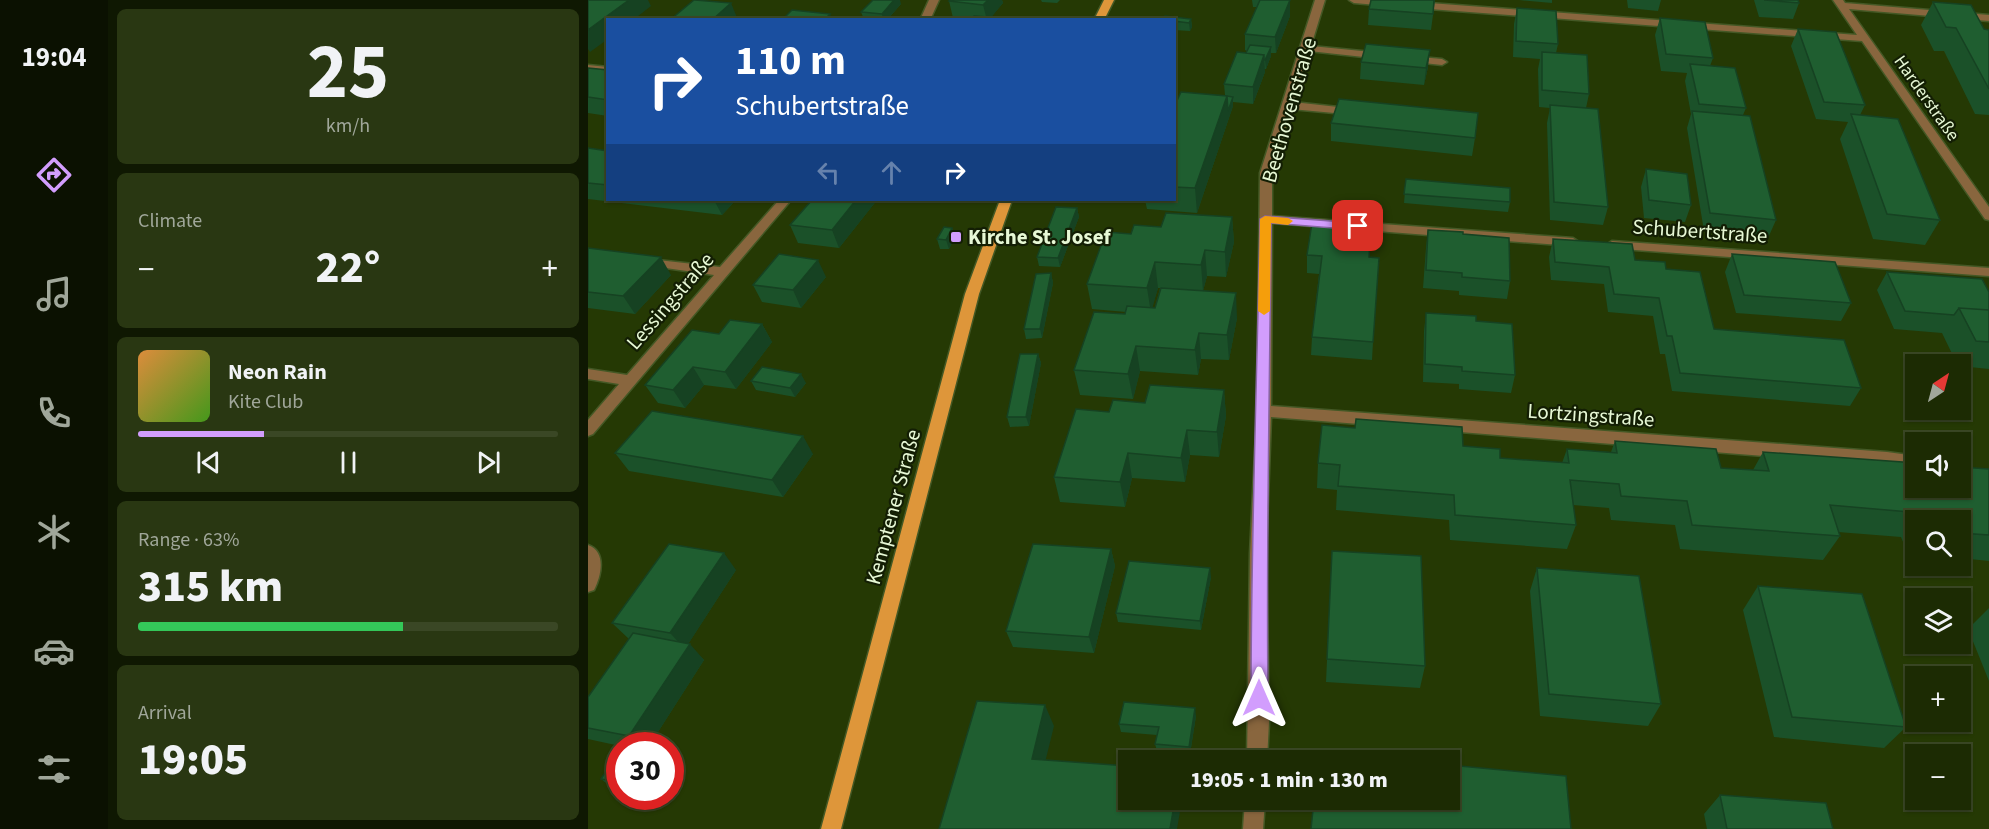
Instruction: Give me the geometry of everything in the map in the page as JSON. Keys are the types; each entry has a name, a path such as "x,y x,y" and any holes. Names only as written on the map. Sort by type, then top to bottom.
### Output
{"main road":[{"path":"1100,18 1109,0"},
{"name":"Kemptener Straße","path":"831,829 972,294 1006,201"}],"street":[{"path":"926,18 934,0"},
{"name":"Beethovenstraße","path":"1258,750 1258,554 1264,411 1266,173 1320,0"},
{"path":"1353,0 1864,38"},
{"path":"1840,3 1989,18"},
{"name":"Harderstraße","path":"1840,3 1989,216"},
{"path":"1305,48 1442,62"},
{"path":"588,68 606,70"},
{"path":"1287,105 1369,113"},
{"name":"Lessingstraße","path":"588,430 784,201"},
{"path":"1265,219 1581,242"},
{"name":"Schubertstraße","path":"1604,244 1989,272"},
{"path":"633,260 724,272"},
{"path":"588,374 629,380"},
{"name":"Lortzingstraße","path":"1264,411 1905,460"},
{"path":"588,552 592,556 591,578 588,585"},
{"path":"1253,829 1254,810"}],"building":[{"path":"588,0 629,0 588,30"},
{"path":"694,0 731,3 714,18 672,18"},
{"path":"873,0 894,0 882,14 861,12"},
{"path":"950,0 988,0 983,5"},
{"path":"1260,0 1290,0 1275,37 1245,34"},
{"path":"1371,0 1434,0 1433,14 1369,9"},
{"path":"1765,0 1798,0 1799,3"},
{"path":"1933,2 1971,5 1984,29 1989,30 1989,89 1956,28 1946,27"},
{"path":"1517,8 1556,11 1558,44 1516,41"},
{"path":"792,10 830,14 826,18 784,18"},
{"path":"974,16 1000,18 972,18"},
{"path":"1165,16 1191,19 1189,23 1176,21 1176,18 1164,18"},
{"path":"1660,18 1705,22 1713,58 1666,54"},
{"path":"1798,29 1836,32 1865,105 1824,102"},
{"path":"1366,44 1430,50 1426,68 1361,62"},
{"path":"1250,45 1271,47 1265,60 1264,55 1246,53"},
{"path":"1237,52 1264,55 1253,87 1224,84"},
{"path":"1542,52 1587,55 1589,94 1542,90"},
{"path":"1690,64 1735,68 1746,108 1699,104"},
{"path":"588,68 606,70 606,100 588,97"},
{"path":"1181,92 1227,96 1195,188 1176,187 1176,103"},
{"path":"1227,96 1233,97 1228,111"},
{"path":"1339,99 1478,113 1475,138 1331,123"},
{"path":"1550,105 1598,109 1608,207 1554,202"},
{"path":"1692,111 1750,116 1776,220 1710,213"},
{"path":"1851,114 1898,119 1940,220 1887,214"},
{"path":"588,148 606,151 606,185 588,183"},
{"path":"1646,169 1687,174 1691,205 1649,200"},
{"path":"1406,179 1510,188 1510,202 1404,194"},
{"path":"811,201 855,201 832,230 790,225"},
{"path":"1056,207 1077,208 1058,258 1037,257"},
{"path":"1166,213 1232,217 1225,252 1205,250 1201,265 1155,262 1147,288 1087,284 1106,232 1131,234 1134,225 1161,227"},
{"path":"1312,223 1371,227 1369,257 1379,258 1373,342 1312,337 1322,256 1307,255"},
{"path":"944,227 952,228 946,240 937,239"},
{"path":"1428,230 1509,238 1510,281 1462,277 1462,273 1426,270"},
{"path":"1553,239 1632,244 1635,260 1665,262 1666,269 1700,272 1714,329 1844,340 1861,388 1680,373 1672,336 1667,336 1659,298 1614,294 1609,267 1555,262"},
{"path":"588,248 661,257 623,296 588,292"},
{"path":"779,254 818,260 793,290 753,285"},
{"path":"1732,254 1835,262 1851,303 1744,295"},
{"path":"1887,272 1982,279 1989,292 1989,310 1959,308 1954,315 1905,311"},
{"path":"1051,273 1040,329 1024,329 1036,274"},
{"path":"1161,288 1236,293 1227,335 1199,333 1195,350 1136,346 1128,374 1074,370 1094,312 1125,314 1127,306 1155,308"},
{"path":"1959,308 1989,310 1989,342 1976,341"},
{"path":"1426,313 1476,316 1476,321 1512,324 1515,375 1462,371 1462,367 1425,364"},
{"path":"730,320 762,324 725,372 693,367 673,390 645,385 692,330 719,334"},
{"path":"1020,354 1038,354 1026,417 1007,417"},
{"path":"762,367 801,374 790,388 751,381"},
{"path":"1150,385 1224,390 1217,432 1187,430 1181,458 1128,453 1120,482 1054,477 1076,409 1109,412 1113,400 1145,403"},
{"path":"652,411 803,436 772,480 615,453"},
{"path":"1356,419 1462,427 1463,446 1500,449 1500,458 1569,463 1567,449 1617,453 1615,441 1716,449 1721,468 1769,471 1763,452 1905,462 1905,498 1971,498 1971,468 1989,469 1989,535 1971,534 1971,510 1905,512 1830,505 1840,536 1692,525 1687,501 1621,496 1619,484 1570,480 1576,525 1455,515 1454,495 1338,486 1340,465 1318,463 1322,425 1355,428"},
{"path":"669,544 724,553 670,633 612,623"},
{"path":"1033,544 1111,549 1089,637 1006,631"},
{"path":"1332,551 1421,556 1425,666 1327,659"},
{"path":"1129,561 1210,568 1200,621 1116,613"},
{"path":"1537,568 1639,576 1661,704 1549,694"},
{"path":"1758,586 1862,594 1905,727 1792,717"},
{"path":"633,633 690,644 632,732 608,732 588,728 588,697"},
{"path":"977,701 1045,705 1032,759 1118,765 1118,810 1173,810 1170,829 939,829"},
{"path":"1124,702 1195,708 1189,747 1155,744 1159,727 1119,724"},
{"path":"1460,766 1566,776 1571,829 1311,829 1313,810 1460,810"},
{"path":"1720,795 1826,803 1833,829 1727,829"}],"slow traffic":[{"path":"1264,311 1265,219 1288,221"}],"place":[{"name":"Kirche St. Josef","path":"956,237"}],"route":[{"path":"1259,698 1258,554 1264,411 1265,219 1358,226"}]}
